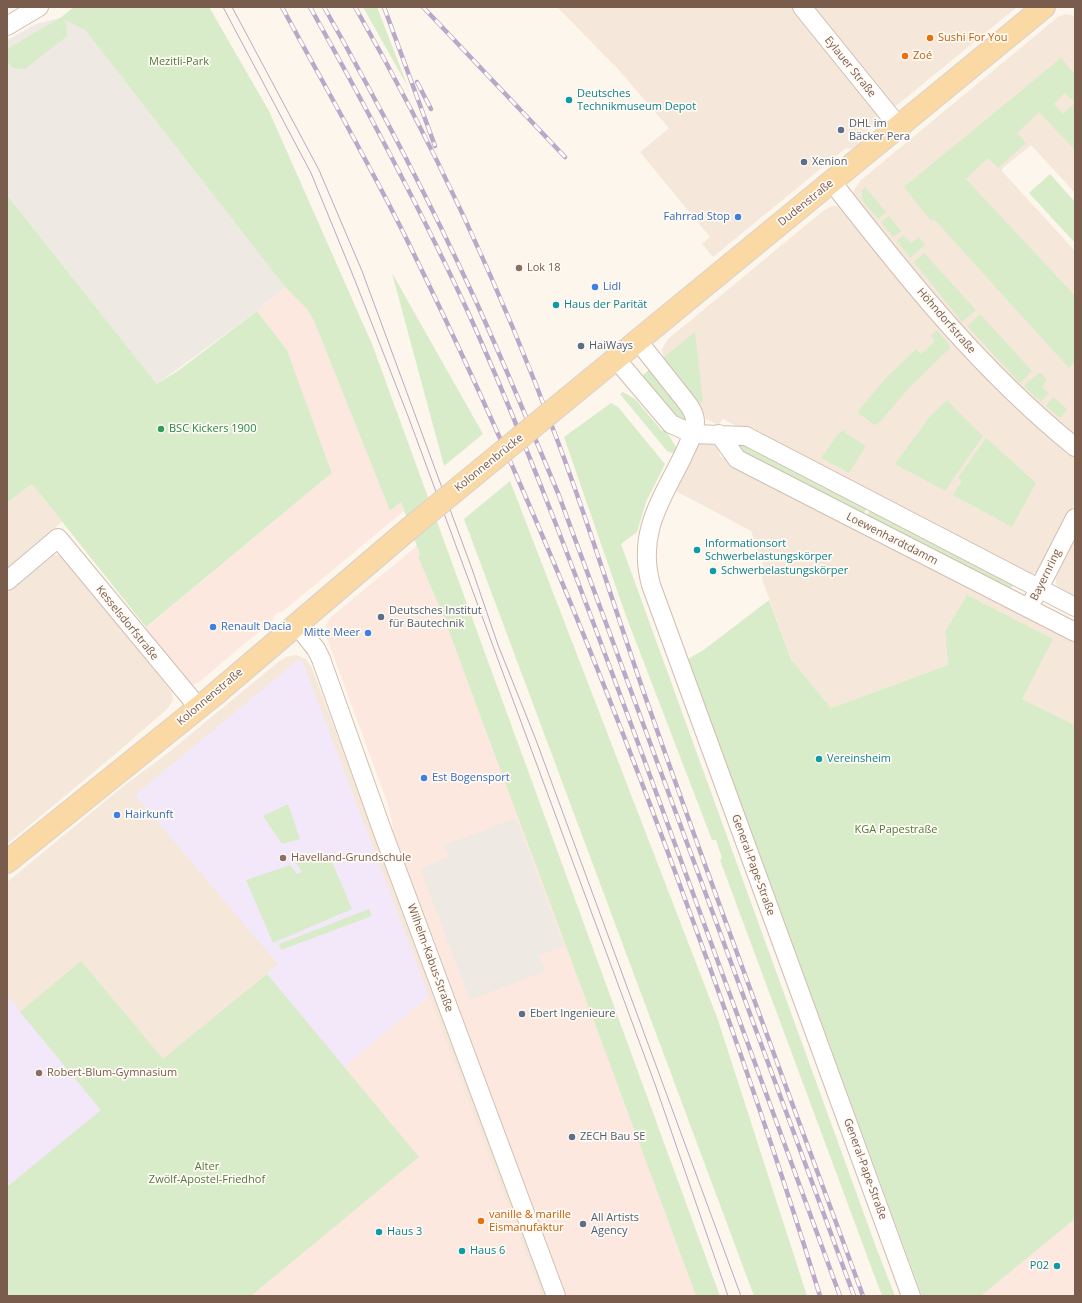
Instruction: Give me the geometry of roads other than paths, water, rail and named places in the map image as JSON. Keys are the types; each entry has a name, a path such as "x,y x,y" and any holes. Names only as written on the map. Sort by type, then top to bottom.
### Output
{"main road":[{"name":"Dudenstraße","path":"568,398 1044,7"},
{"name":"Kolonnenbrücke","path":"410,528 568,398"},
{"name":"Kolonnenstraße","path":"7,862 198,708 410,528"}],"street":[{"path":"7,26 39,7"},
{"name":"Eylauer Straße","path":"802,7 899,127"},
{"name":"Höhndorfstraße","path":"832,182 964,343 1008,388 1075,447"},
{"path":"638,341 691,408 695,420 693,434"},
{"path":"616,359 671,424 693,434 746,436 1075,607"},
{"name":"General-Pape-Straße","path":"693,434 658,504 650,524 646,552 648,575 911,1296"},
{"name":"Loewenhardtdamm","path":"719,434 736,459 1029,610 1075,632"},
{"name":"Bayernring","path":"1029,610 1075,518"},
{"name":"Kesselsdorfstraße","path":"7,581 58,538 198,708"},
{"name":"Wilhelm-Kabus-Straße","path":"296,624 316,649 321,659 382,830 556,1296"}],"tram line":[{"path":"223,7 311,173 354,278 408,416 656,1087 728,1296"},
{"path":"232,7 319,170 362,271 472,569 498,645 536,740 741,1296"}],"railway":[{"path":"282,7 362,153 408,242 486,406 558,572 626,740 741,1054 820,1296"},
{"path":"310,7 412,196 468,312 516,423 645,762 840,1296"},
{"path":"324,7 402,150 456,258 495,344 558,493 854,1296"},
{"path":"355,7 440,166 466,220 514,330 558,442 639,679 703,859 863,1296"},
{"path":"384,7 435,146"},
{"path":"423,7 565,157"},
{"path":"417,82 431,109"}],"place":[{"name":"Sushi For You","path":"930,38"},
{"name":"Zoé","path":"905,56"},
{"name":"Deutsches Technikmuseum Depot","path":"569,100"},
{"name":"DHL im Bäcker Pera","path":"841,130"},
{"name":"Xenion","path":"804,162"},
{"name":"Fahrrad Stop","path":"738,217"},
{"name":"Lok 18","path":"519,268"},
{"name":"Lidl","path":"595,287"},
{"name":"Haus der Parität","path":"556,305"},
{"name":"HaiWays","path":"581,346"},
{"name":"BSC Kickers 1900","path":"161,429"},
{"name":"Informationsort Schwerbelastungskörper","path":"697,550"},
{"name":"Schwerbelastungskörper","path":"713,571"},
{"name":"Deutsches Institut für Bautechnik","path":"381,617"},
{"name":"Renault Dacia","path":"213,627"},
{"name":"Mitte Meer","path":"368,633"},
{"name":"Vereinsheim","path":"819,759"},
{"name":"Est Bogensport","path":"424,778"},
{"name":"Hairkunft","path":"117,815"},
{"name":"Havelland-Grundschule","path":"283,858"},
{"name":"Ebert Ingenieure","path":"522,1014"},
{"name":"Robert-Blum-Gymnasium","path":"39,1073"},
{"name":"ZECH Bau SE","path":"572,1137"},
{"name":"vanille & marille Eismanufaktur","path":"481,1221"},
{"name":"All Artists Agency","path":"583,1224"},
{"name":"Haus 3","path":"379,1232"},
{"name":"Haus 6","path":"462,1251"},
{"name":"P02","path":"1057,1266"}],"park label":[{"name":"Mezitli-Park","path":"179,62"},
{"name":"KGA Papestraße","path":"896,830"},
{"name":"Alter Zwölf-Apostel-Friedhof","path":"207,1173"}]}
